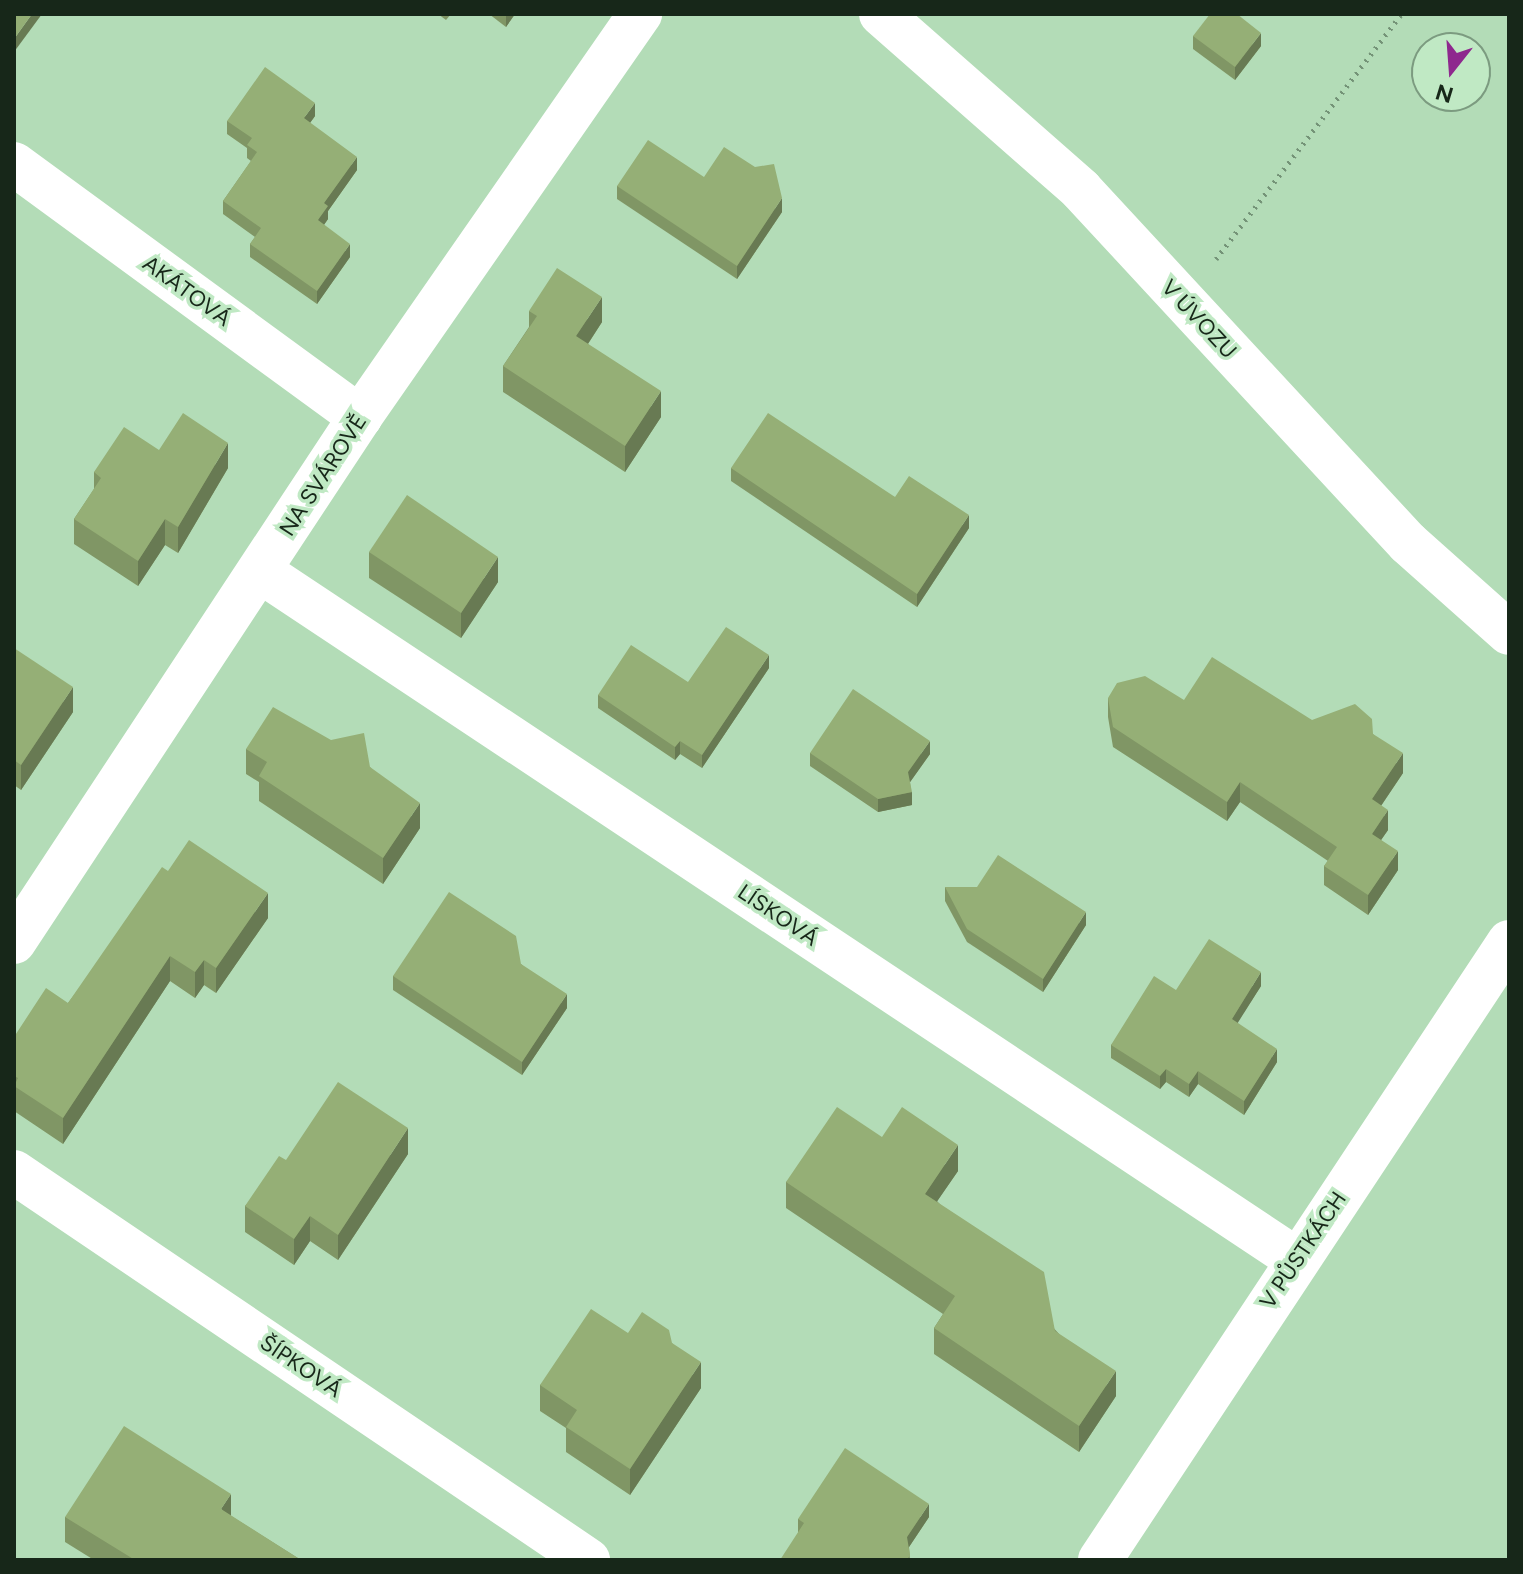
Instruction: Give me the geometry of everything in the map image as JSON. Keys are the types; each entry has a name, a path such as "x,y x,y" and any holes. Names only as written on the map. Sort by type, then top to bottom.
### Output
{"street":[{"name":"NA SVÁROVĚ","path":"14,942 360,417 640,14"},
{"name":"V ÚVOZU","path":"881,14 1081,190 1408,543 1509,633"},
{"name":"AKÁTOVÁ","path":"14,164 360,417"},
{"name":"LÍSKOVÁ","path":"260,571 1296,1259"},
{"name":"V PŮSTKÁCH","path":"1100,1560 1296,1259 1509,942"},
{"name":"ŠÍPKOVÁ","path":"14,1172 588,1560"}],"path":[{"path":"1183,302 1401,14"}],"building":[{"path":"14,14 32,14 14,39"},
{"path":"1210,14 1237,14 1261,33 1235,67 1193,36"},
{"path":"265,67 315,103 304,118 357,157 324,203 328,206 318,220 350,244 317,291 250,244 261,228 223,201 257,152 247,145 252,138 227,121"},
{"path":"648,140 704,177 724,147 755,167 774,164 782,198 737,266 617,186"},
{"path":"557,268 602,297 576,336 661,391 625,446 503,366 537,316 529,311"},
{"path":"183,413 228,443 178,527 165,519 138,561 74,519 101,478 94,472 124,427 159,450"},
{"path":"768,413 895,497 909,476 969,515 917,594 731,468"},
{"path":"407,495 498,557 461,613 369,552"},
{"path":"726,627 769,655 702,755 680,741 675,747 598,695 631,645 688,682"},
{"path":"14,648 73,687 21,765 14,760"},
{"path":"1212,657 1312,720 1355,704 1372,719 1373,734 1403,753 1372,799 1388,810 1372,834 1398,851 1368,895 1324,866 1337,847 1240,782 1227,802 1113,727 1108,698 1117,683 1145,676 1184,700"},
{"path":"853,689 930,741 908,772 912,792 878,799 810,753"},
{"path":"273,707 331,740 364,733 370,767 420,803 383,858 259,776 267,762 246,749"},
{"path":"189,840 268,893 216,968 204,960 195,972 170,956 63,1118 14,1086 18,1078 14,1076 14,1037 46,988 68,1003 162,867 168,871"},
{"path":"998,855 1086,912 1043,979 967,929 945,887 977,887"},
{"path":"449,892 516,936 521,964 567,994 522,1062 393,976"},
{"path":"1209,939 1261,972 1232,1019 1277,1049 1244,1101 1198,1071 1189,1084 1166,1069 1160,1076 1111,1045 1154,976 1176,990"},
{"path":"338,1082 408,1128 338,1235 310,1216 294,1239 245,1206 279,1156 286,1160"},
{"path":"837,1107 882,1137 902,1107 958,1145 925,1194 1044,1272 1055,1331 1116,1371 1079,1426 934,1328 955,1296 786,1182"},
{"path":"591,1309 628,1333 642,1312 669,1330 672,1343 701,1362 630,1469 566,1427 577,1410 540,1385"},
{"path":"124,1426 231,1494 221,1509 301,1560 135,1560 65,1517"},
{"path":"845,1448 929,1504 907,1537 910,1555 907,1560 780,1560 804,1523 798,1519"}]}
